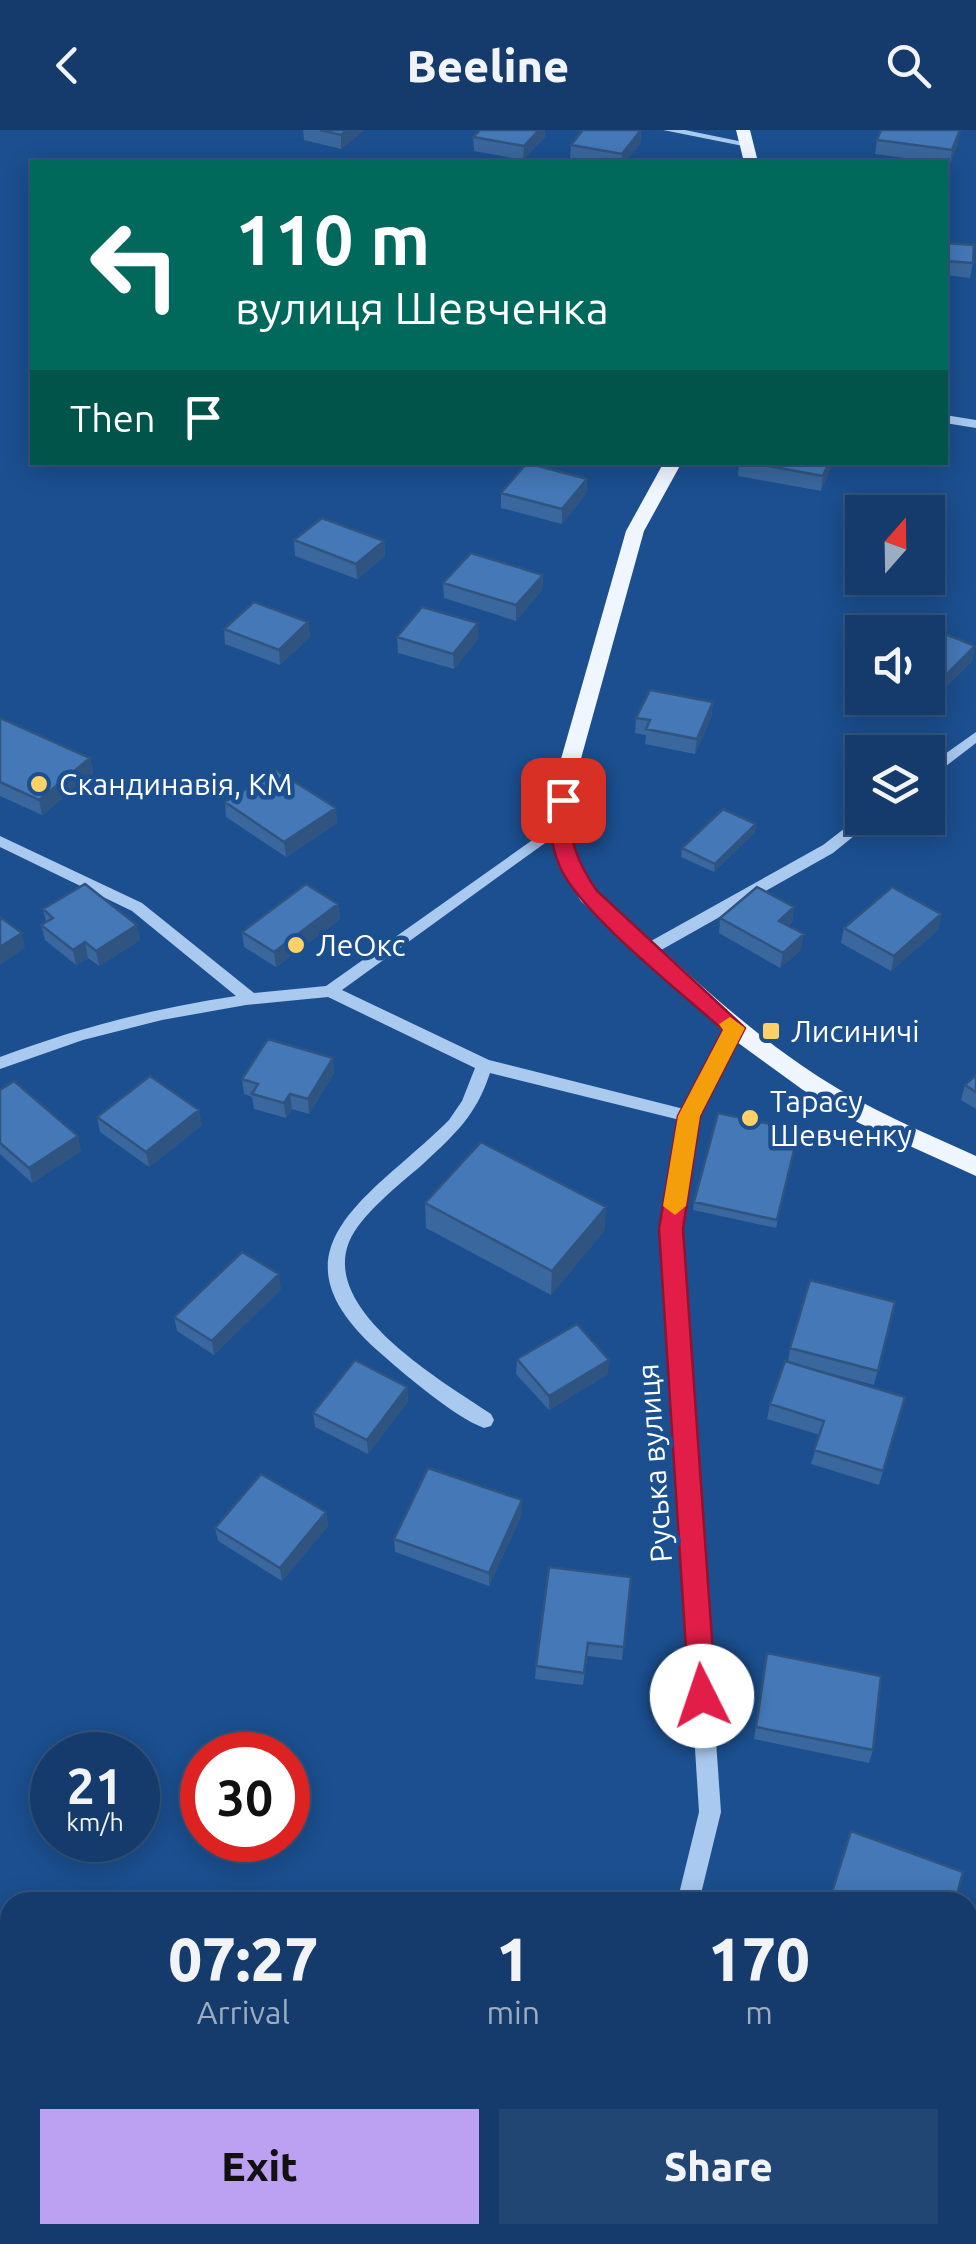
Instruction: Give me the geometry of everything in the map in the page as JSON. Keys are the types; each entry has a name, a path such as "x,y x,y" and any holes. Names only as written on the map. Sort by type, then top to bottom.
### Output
{"main road":[{"path":"671,465 635,531 567,773 558,827 570,867 590,896 734,1028 811,1084 868,1118 976,1167"}],"street":[{"path":"668,130 746,137"},
{"path":"948,419 976,424"},
{"path":"945,760 976,736"},
{"path":"330,991 558,827"},
{"path":"648,950 847,835"},
{"path":"0,841 136,907 248,997"},
{"path":"0,1063 50,1042 248,997 330,991 484,1065 689,1116"},
{"name":"Руська вулиця","path":"690,1892 710,1812 671,1229 689,1116 734,1028"},
{"path":"484,1065 467,1110 364,1209 340,1242 334,1259 336,1281 363,1325 388,1350 484,1420"}],"building":[{"path":"320,130 347,130 341,135"},
{"path":"480,130 539,130 524,146 473,137"},
{"path":"583,130 641,130 622,154 571,145"},
{"path":"881,130 960,130 952,150 877,140"},
{"path":"948,243 974,245 973,263 948,261"},
{"path":"525,465 587,479 562,509 501,493"},
{"path":"763,465 828,465 823,476"},
{"path":"322,518 384,541 356,564 294,540"},
{"path":"471,553 543,575 516,605 443,583"},
{"path":"254,602 308,622 279,650 224,629"},
{"path":"422,607 478,623 453,654 397,637"},
{"path":"945,634 975,646 945,676"},
{"path":"650,690 713,702 697,739 646,729 650,720 636,718"},
{"name":"Скандинавія, КМ","path":"0,718 90,758 39,800 0,782"},
{"path":"276,770 336,808 284,842 225,802"},
{"path":"723,809 756,824 715,864 682,848"},
{"path":"85,884 137,925 96,951 85,942 73,950 41,925 53,918 43,909"},
{"path":"306,884 338,904 274,952 242,932"},
{"path":"757,887 794,907 779,921 804,934 783,953 720,918"},
{"path":"892,887 941,914 894,956 844,928"},
{"path":"0,917 22,933 0,947"},
{"path":"268,1039 333,1058 308,1099 290,1094 284,1103 252,1094 258,1084 242,1079"},
{"path":"976,1075 976,1092 965,1085"},
{"path":"150,1076 199,1110 146,1152 97,1117"},
{"path":"14,1081 78,1136 29,1168 0,1143 0,1090"},
{"path":"718,1113 799,1130 777,1220 694,1202"},
{"path":"481,1142 606,1207 552,1271 425,1203"},
{"path":"242,1252 279,1274 212,1341 174,1317"},
{"path":"810,1280 895,1302 878,1371 790,1348"},
{"path":"577,1324 609,1360 549,1396 517,1359"},
{"path":"355,1360 407,1387 367,1440 313,1413"},
{"path":"785,1361 905,1397 883,1471 814,1450 824,1421 770,1404"},
{"path":"428,1468 522,1500 489,1573 394,1539"},
{"path":"261,1474 326,1512 280,1568 215,1528"},
{"path":"549,1567 631,1577 624,1647 588,1643 584,1673 536,1666"},
{"path":"767,1653 881,1676 873,1750 756,1727"},
{"path":"851,1831 963,1872 958,1892 832,1892"}],"slow traffic":[{"path":"675,1206 689,1116 734,1028 730,1024"}],"place":[{"name":"Скандинавія, КМ","path":"39,784"},
{"name":"ЛеОкс","path":"296,945"},
{"name":"Лисиничі","path":"771,1031"},
{"name":"Тарасу Шевченку","path":"750,1118"}],"route":[{"path":"563,800 558,827 570,867 590,896 734,1028 689,1116 671,1229 702,1696"}]}
